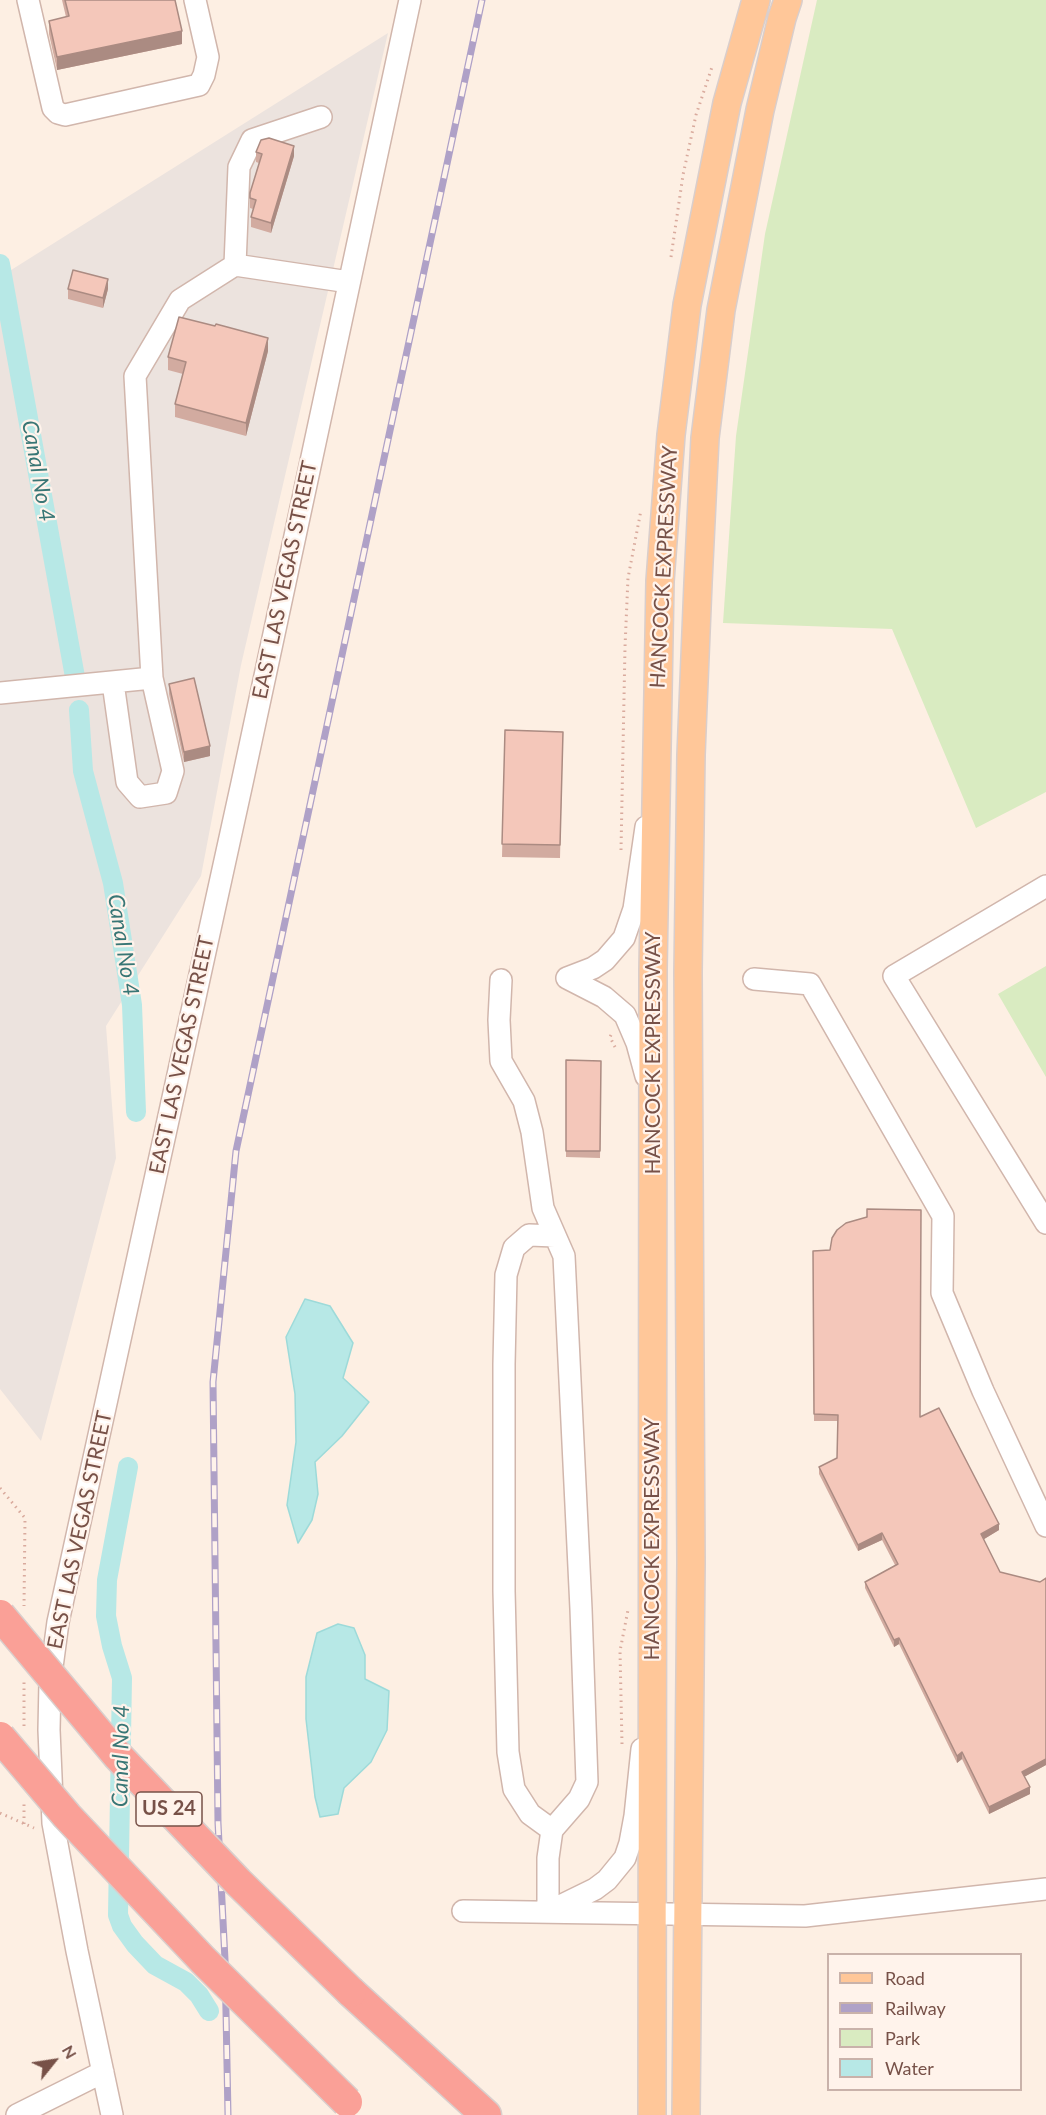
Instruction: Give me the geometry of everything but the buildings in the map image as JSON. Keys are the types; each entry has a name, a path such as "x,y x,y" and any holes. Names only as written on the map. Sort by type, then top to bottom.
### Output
{"highway":[{"name":"US 24","path":"0,1615 117,1755 238,1882 351,1992 486,2115"},
{"path":"0,1737 67,1816 203,1960 354,2109"}],"main road":[{"name":"HANCOCK EXPRESSWAY","path":"652,2115 653,1111 660,580 671,435 687,305 727,103 756,0"},
{"name":"HANCOCK EXPRESSWAY","path":"686,2115 691,1563 688,972 692,743 703,472 721,310 760,110 788,0"}],"street":[{"path":"28,0 53,108 65,115 199,85 208,57 195,0"},
{"name":"EAST LAS VEGAS STREET","path":"112,2115 77,1951 53,1823 49,1730 50,1682 58,1622 242,783 410,0"},
{"path":"235,265 239,167 252,140 321,117"},
{"path":"113,683 127,782 140,798 166,793 172,771 152,678 135,376 180,300 235,265 349,282"},
{"path":"0,693 152,678"},
{"path":"653,1111 643,1062 625,1015 604,997 567,978 593,968 605,960 616,949 629,926 634,909 657,750"},
{"path":"1046,886 894,976 1046,1223"},
{"path":"754,979 810,984 943,1216 942,1293 983,1391 1045,1523"},
{"path":"501,980 499,1020 501,1061 524,1101 532,1132 543,1208 564,1256 587,1782 579,1799 552,1830 548,1858 548,1912"},
{"path":"552,1830 530,1814 514,1789 508,1752 504,1591 504,1364 506,1275 514,1248 529,1235 555,1236"},
{"path":"548,1912 595,1889 614,1873 625,1858 635,1815 652,1656"},
{"path":"463,1911 805,1916 1046,1889"},
{"path":"16,2115 103,2072"}],"path":[{"path":"0,1814 56,1838"}],"shaded area":[{"path":"388,33 241,665 201,876 106,1026 116,1158 41,1441 0,1389 0,277"}],"green space":[{"path":"817,0 1046,0 1046,792 976,828 892,629 723,623 736,436 765,234"},
{"path":"1046,966 1046,1077 998,994"}],"water":[{"path":"305,1299 330,1306 353,1343 343,1378 369,1402 342,1436 315,1462 318,1494 312,1520 298,1543 287,1505 296,1442 295,1394 286,1337"},
{"path":"338,1624 354,1628 365,1655 365,1679 389,1691 387,1730 371,1762 344,1788 338,1814 320,1817 315,1797 306,1719 306,1677 317,1633"}],"waterway":[{"name":"Canal No 4","path":"0,264 75,677"},
{"name":"Canal No 4","path":"79,710 83,771 113,883 132,1005 136,1112"},
{"name":"Canal No 4","path":"128,1467 107,1580 106,1616 122,1678 118,1915 122,1926 135,1944 155,1965 186,1982 199,1995 209,2011"}],"railway":[{"path":"228,2115 225,1960 218,1823 213,1382 236,1151 482,0"}]}
